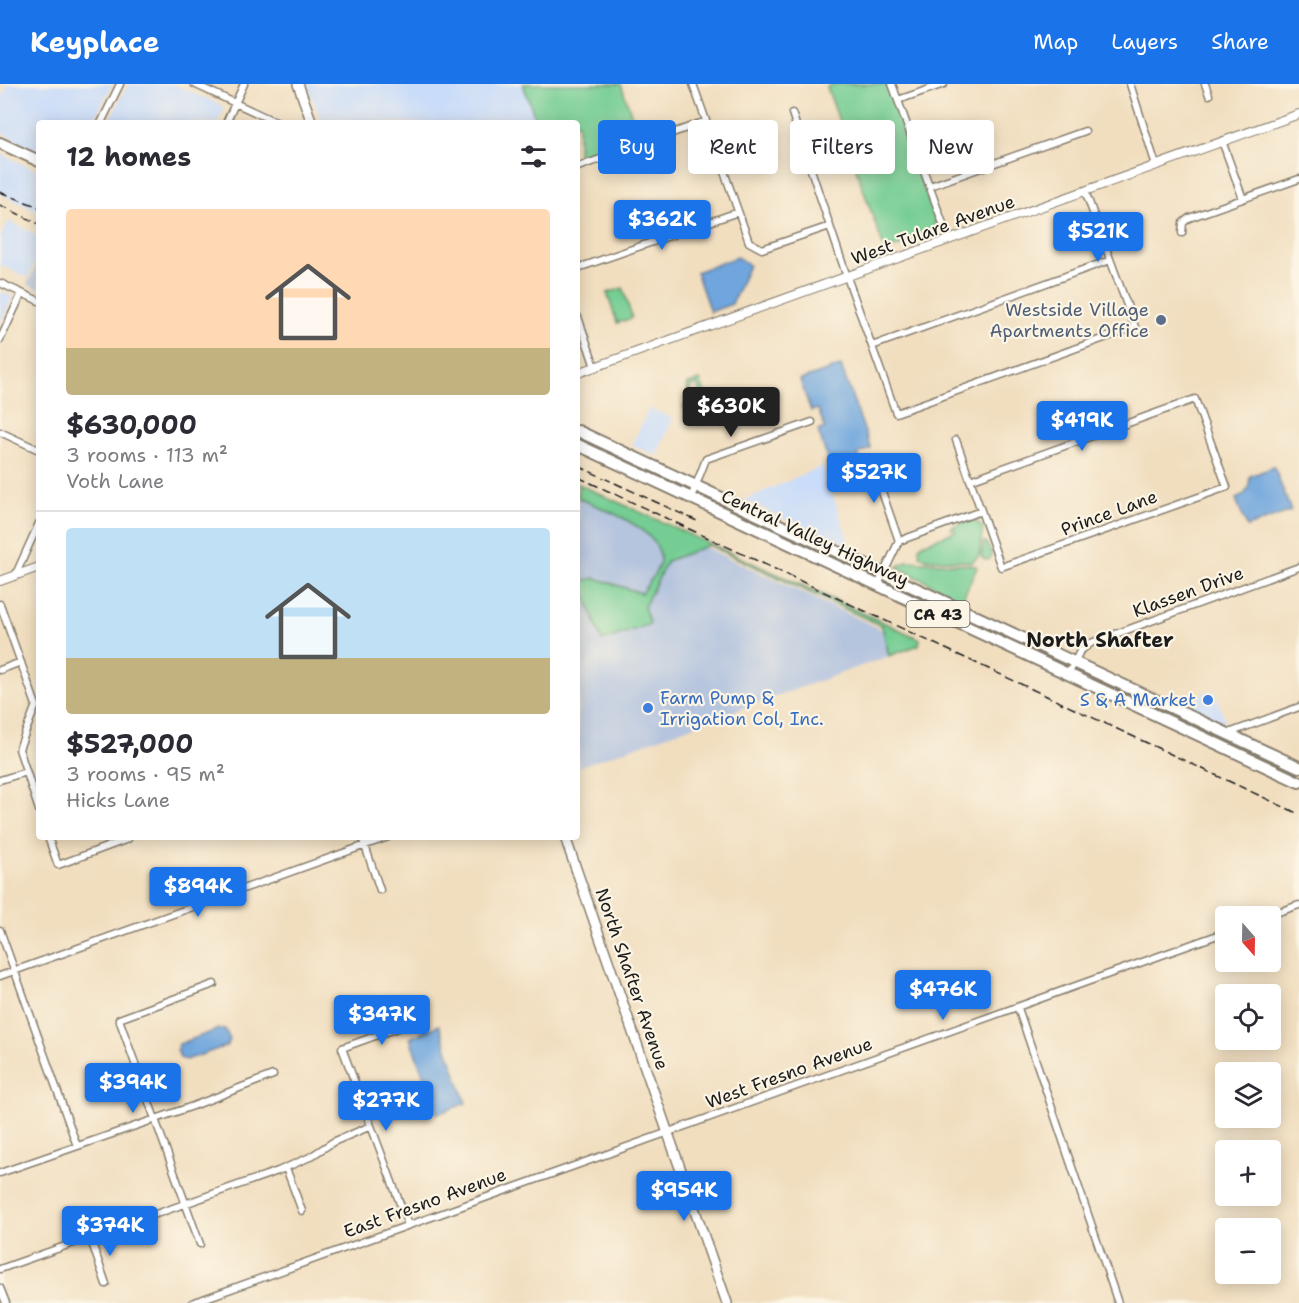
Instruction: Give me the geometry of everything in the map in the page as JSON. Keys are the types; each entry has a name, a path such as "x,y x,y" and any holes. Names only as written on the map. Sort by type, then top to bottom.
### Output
{"main road":[{"path":"298,84 311,120"},
{"path":"0,143 36,161"},
{"name":"Central Valley Highway","path":"580,431 1299,767"},
{"name":"Central Valley Highway","path":"580,446 1299,782"},
{"name":"North Shafter Avenue","path":"566,840 727,1303"}],"street":[{"path":"103,120 120,84"},
{"path":"194,84 272,120"},
{"path":"227,120 244,84"},
{"path":"693,84 706,120"},
{"path":"892,84 950,240"},
{"path":"898,100 944,84"},
{"path":"1130,84 1156,165"},
{"path":"1205,84 1209,95"},
{"path":"792,113 896,413 1134,327 1085,191"},
{"name":"West Tulare Avenue","path":"580,373 1299,114"},
{"path":"580,166 688,127"},
{"path":"930,186 1085,131"},
{"path":"1222,141 1243,199"},
{"path":"725,174 750,242 762,249 830,226"},
{"path":"1182,233 1184,223 1189,218 1299,179"},
{"path":"580,267 738,212"},
{"path":"872,346 1110,260"},
{"path":"0,283 36,300"},
{"path":"0,340 22,293"},
{"path":"580,323 595,367"},
{"name":"Prince Lane","path":"970,480 1195,399 1227,487 1001,567 981,511"},
{"path":"691,498 706,459 812,422"},
{"path":"0,432 36,449"},
{"path":"899,541 981,511 956,440"},
{"path":"871,460 899,541 878,585"},
{"path":"15,576 36,530"},
{"name":"Klassen Drive","path":"1068,675 1080,651 1091,643 1299,567"},
{"path":"0,581 36,568"},
{"path":"0,604 36,703"},
{"path":"0,670 21,662"},
{"path":"1228,734 1299,707"},
{"path":"36,708 19,748 36,801"},
{"path":"0,780 26,772"},
{"path":"49,840 58,865 125,840"},
{"path":"363,840 380,890"},
{"path":"0,976 379,840"},
{"path":"1281,911 1299,905"},
{"path":"0,930 77,1146"},
{"name":"West Fresno Avenue","path":"668,1132 1215,936"},
{"path":"200,1244 119,1019 214,984"},
{"path":"1018,1008 1118,1303"},
{"path":"408,1225 342,1048 414,1022"},
{"path":"0,1173 156,1119 273,1075"},
{"path":"0,1269 286,1168 310,1157 333,1142 371,1126"},
{"name":"East Fresno Avenue","path":"192,1303 668,1132"},
{"path":"286,1168 302,1211"},
{"path":"90,1238 106,1284"},
{"path":"0,1288 6,1303"}],"shaded area":[{"path":"8,84 112,84 94,120 36,120 36,151 0,132 0,100"},
{"path":"128,84 173,84 221,105 224,110 219,120 110,120"},
{"path":"307,84 619,84 580,121 321,120"},
{"path":"0,153 36,171 36,211 0,194"},
{"path":"8,221 36,235 36,261 28,278 0,265 0,238"},
{"path":"36,267 36,288 27,284"},
{"path":"0,291 13,297 0,324"},
{"path":"649,408 673,419 656,456 632,445"},
{"path":"823,466 852,551 744,500"},
{"path":"580,489 917,646 580,766"},
{"path":"1214,690 1226,723 1191,708 1203,692"}],"green space":[{"path":"523,84 621,84 633,120 598,120 598,150 580,156 580,120 536,120"},
{"path":"835,84 887,84 907,140 907,174 919,174 934,216 936,227 934,226 930,235 885,251 858,174 895,174 895,120 839,120 827,87"},
{"path":"623,288 632,318 617,323 607,293"},
{"path":"700,380 711,410 688,419 683,406 694,402 696,407 692,409 695,415 707,410 697,384 689,388 692,401 686,385"},
{"path":"580,485 920,639 919,645 889,656 882,626 709,545 667,561 644,607 650,624 602,641 584,592 580,588 580,582 595,578 641,593 652,578 660,561 658,550 652,539 629,521 580,499"},
{"path":"970,520 976,521 983,528 979,556 972,562 929,559 920,556 919,547 923,544 956,531 951,529 953,526"},
{"path":"984,542 992,554 989,560 983,559 981,555"},
{"path":"908,561 977,567 962,600 897,567"}],"water":[{"path":"737,257 749,265 732,304 710,312 696,272"},
{"path":"841,366 871,449 858,454 861,462 832,472 818,431 825,428 818,409 811,411 800,380"},
{"path":"1274,467 1291,511 1247,527 1236,499 1247,490 1250,476"},
{"path":"439,1025 466,1103 437,1114 410,1038"},
{"path":"219,1029 225,1029 230,1040 227,1046 186,1060 180,1058 177,1049 179,1044"}],"railway":[{"path":"0,192 36,206"},
{"path":"0,205 36,223"},
{"path":"580,467 697,521"},
{"path":"580,478 1299,814"}],"place":[{"name":"Westside Village Apartments Office","path":"1161,320"},
{"name":"S & A Market","path":"1208,700"},
{"name":"Farm Pump & Irrigation Col, Inc.","path":"648,708"}],"district":[{"name":"North Shafter","path":"1100,640"}]}
